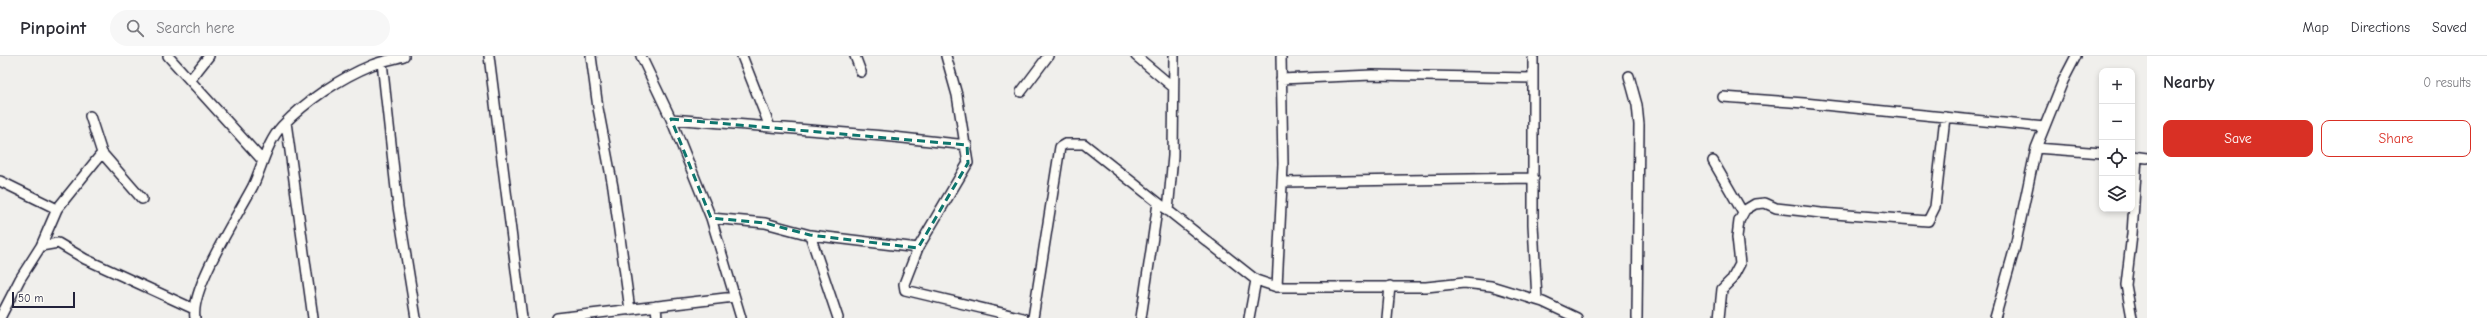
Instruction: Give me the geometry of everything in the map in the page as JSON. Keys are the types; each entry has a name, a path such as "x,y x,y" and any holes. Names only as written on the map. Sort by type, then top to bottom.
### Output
{"street":[{"path":"168,56 263,161"},
{"path":"190,80 209,56"},
{"path":"51,226 58,243 85,259 194,314 208,268 254,184 263,161 280,127 319,95 350,76 382,62 404,56"},
{"path":"489,56 522,318"},
{"path":"591,56 598,108 613,187 630,310"},
{"path":"641,56 671,119 711,218 741,318"},
{"path":"742,56 770,127"},
{"path":"855,56 861,72"},
{"path":"946,56 957,95 967,145 968,163 918,248 904,284 905,290 1023,318"},
{"path":"1021,92 1048,56"},
{"path":"1136,56 1173,87"},
{"path":"1168,211 1173,156 1174,56"},
{"path":"1277,287 1283,182 1281,56"},
{"path":"1533,56 1533,224 1537,300"},
{"path":"1995,318 2014,247 2036,148 2076,56"},
{"path":"382,62 398,208 416,318"},
{"path":"1281,79 1372,75 1533,78"},
{"path":"1629,76 1637,105 1639,126 1637,318"},
{"path":"1723,97 2044,127"},
{"path":"90,116 102,153 142,198"},
{"path":"1719,318 1719,299 1722,289 1732,279 1740,264 1737,237 1738,221 1743,213 1755,204 1765,203 1784,209 1928,221 1935,207 1945,117"},
{"path":"671,119 967,145"},
{"path":"286,122 313,318"},
{"path":"1033,318 1060,147 1065,144 1084,144 1256,280 1277,287 1426,287 1464,283 1491,286 1537,300 1577,318"},
{"path":"2036,148 2099,153"},
{"path":"0,318 20,279 41,246 51,226 57,209 102,153"},
{"path":"2135,157 2147,158"},
{"path":"1713,161 1743,213"},
{"path":"2132,318 2126,285 2134,207 2134,176"},
{"path":"1283,182 1534,178"},
{"path":"0,181 57,209"},
{"path":"1141,318 1158,203"},
{"path":"711,218 766,223 810,235 918,248"},
{"path":"810,235 838,318"},
{"path":"41,246 58,243"},
{"path":"1249,318 1256,280"},
{"path":"1387,318 1390,286"},
{"path":"557,318 734,297"},
{"path":"656,306 657,318"}],"highlighted area":[{"path":"671,119 967,145 968,163 918,248 810,235 765,223 711,218"}]}
